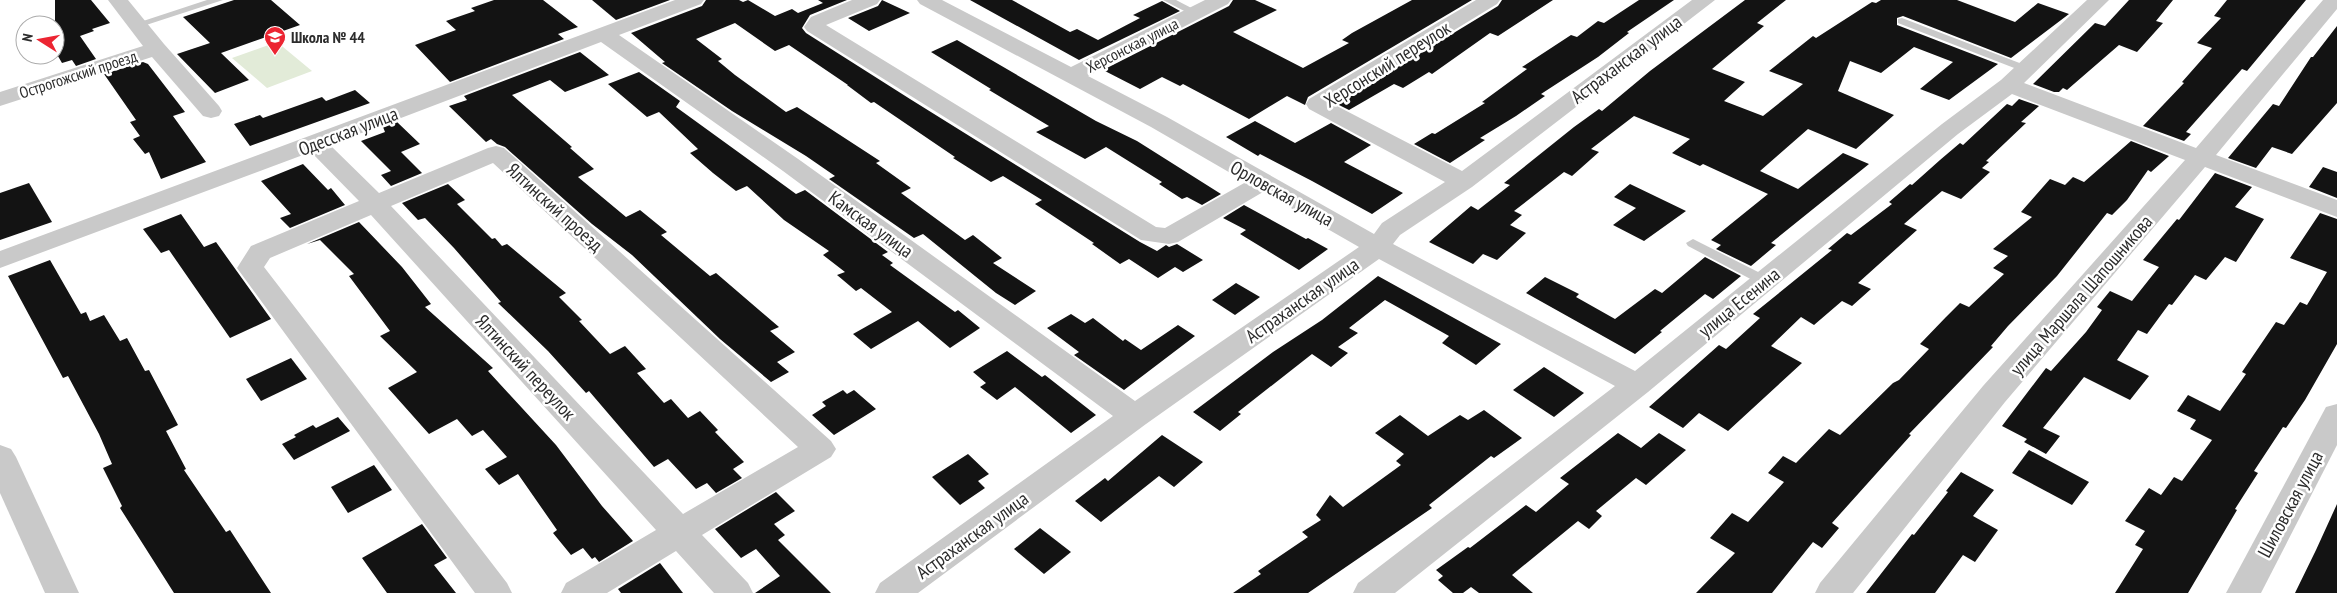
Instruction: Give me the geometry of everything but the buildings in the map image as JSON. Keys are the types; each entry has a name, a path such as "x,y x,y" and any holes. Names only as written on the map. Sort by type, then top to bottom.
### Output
{"street":[{"path":"118,0 156,49 211,111"},
{"name":"Одесская улица","path":"0,260 605,35 694,0"},
{"path":"870,0 818,21 814,27 1150,234 1169,236 1263,182"},
{"name":"Орловская улица","path":"927,0 1159,122 1378,247 1636,385"},
{"name":"Херсонская улица","path":"1070,76 1221,0"},
{"name":"Херсонский переулок","path":"1463,182 1317,104 1490,0"},
{"name":"Астраханская улица","path":"892,593 1135,416 1378,247 1390,229 1463,182 1705,0"},
{"name":"улица Маршала Шапошникова","path":"1832,593 1994,394 2201,157 2334,0"},
{"name":"улица Есенина","path":"1370,593 1636,385 1950,129 2017,77 2089,2"},
{"name":"Камская улица","path":"605,35 792,166 1135,416"},
{"name":"Острогожский проезд","path":"0,99 156,49"},
{"path":"2017,77 2201,157 2337,209"},
{"name":"Ялтинский переулок","path":"315,143 375,202 677,532 736,593"},
{"name":"Ялтинский проезд","path":"495,593 250,268 260,252 375,202 496,153 820,448 578,593"},
{"name":"Шиловская улица","path":"2242,593 2337,415"},
{"path":"0,457 62,593"}],"lane":[{"path":"136,25 218,0"},
{"path":"1168,0 1196,12"},
{"path":"1902,21 2017,77"},
{"path":"1693,243 1765,281"}],"green space":[{"path":"277,42 312,71 267,88 232,58"}],"place":[{"name":"Школа № 44","path":"275,56"}]}
